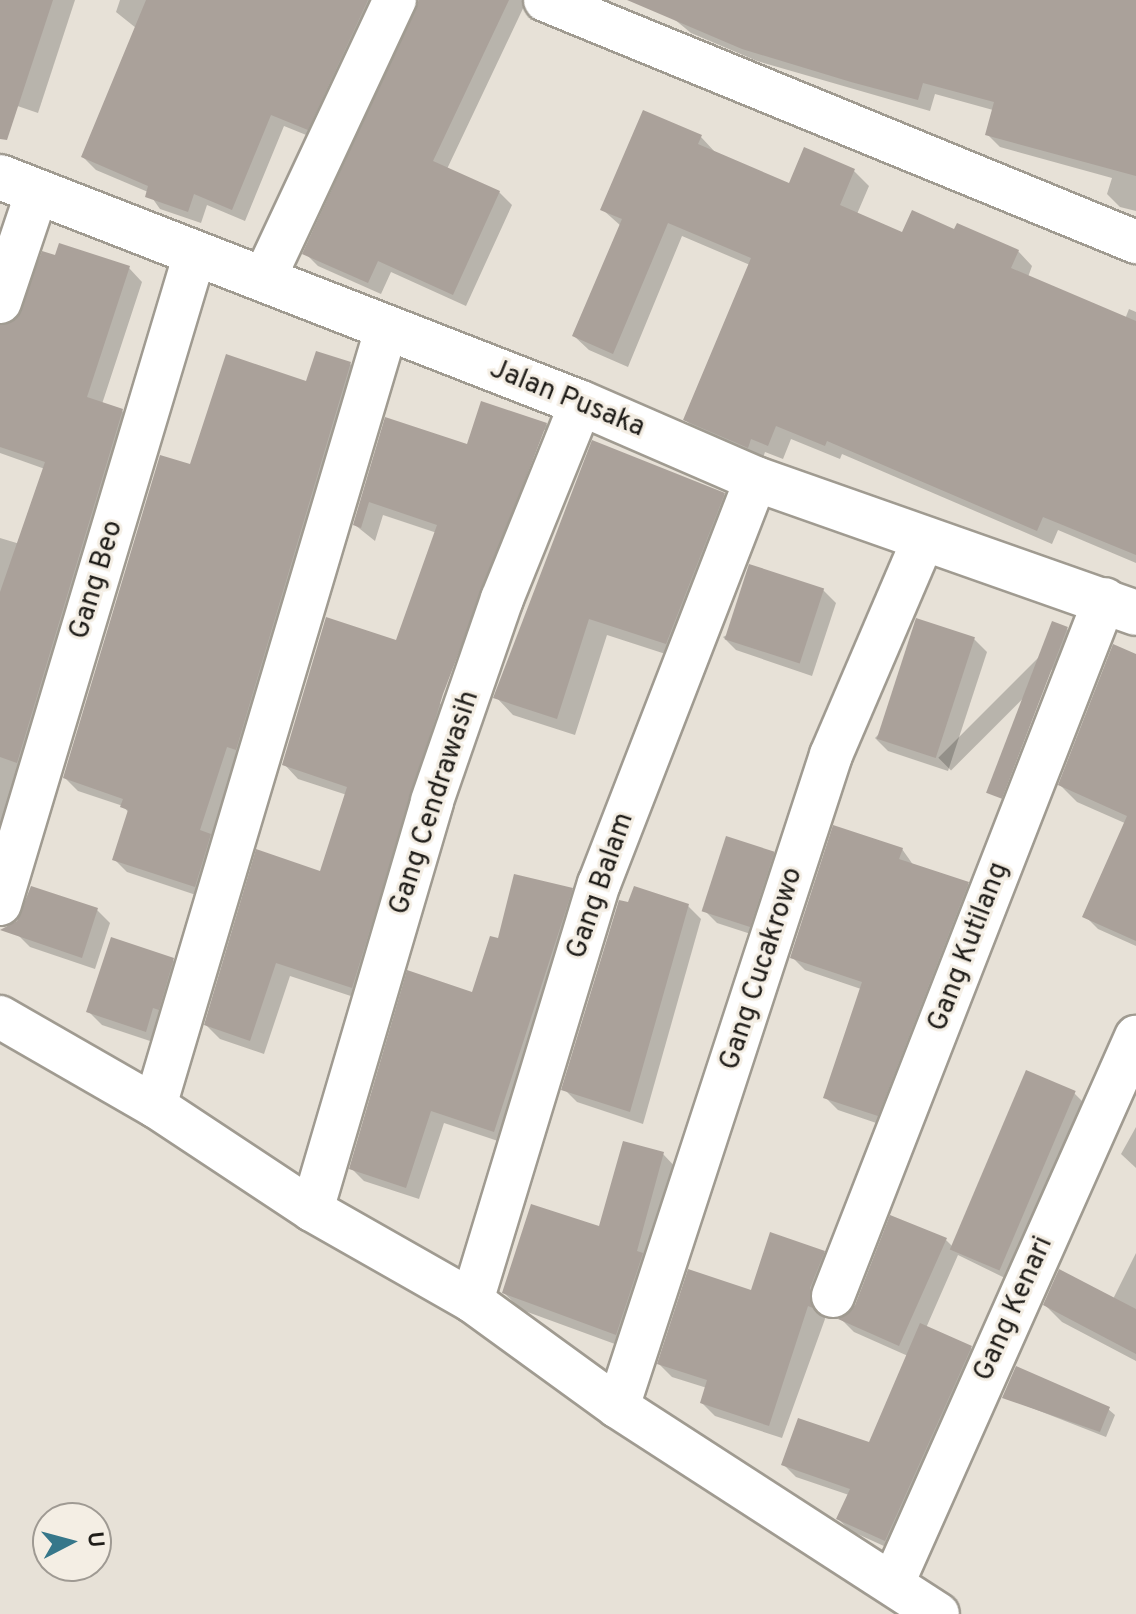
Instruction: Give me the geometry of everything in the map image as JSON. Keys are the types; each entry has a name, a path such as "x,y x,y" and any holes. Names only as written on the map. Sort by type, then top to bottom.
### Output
{"main road":[{"name":"Jalan Pusaka","path":"19,185 194,257 265,277 581,403 756,479 1120,606"}],"street":[{"path":"265,277 395,0"},
{"path":"545,0 1136,242"},
{"path":"0,302 19,185"},
{"name":"Gang Beo","path":"0,904 194,257"},
{"path":"155,1106 387,327"},
{"name":"Gang Cendrawasih","path":"312,1210 432,801 502,599 581,403"},
{"name":"Gang Balam","path":"472,1301 599,884 756,479"},
{"name":"Gang Cucakrowo","path":"618,1407 831,755 924,538"},
{"name":"Gang Kutilang","path":"833,1296 1120,606"},
{"path":"0,1017 155,1106 312,1210 472,1301 618,1407 938,1614"},
{"name":"Gang Kenari","path":"893,1583 1136,1037"}],"building":[{"path":"0,0 53,0 7,140 0,139"},
{"path":"146,0 368,0 308,130 271,115 232,210 194,194 188,212 145,197 148,186 81,157"},
{"path":"419,0 509,0 433,161 500,191 453,295 378,261 368,283 302,254"},
{"path":"627,0 1136,0 1136,176 985,135 994,102 923,83 918,100 851,82 742,49"},
{"path":"643,110 702,135 698,144 789,183 804,147 855,169 840,205 902,232 912,210 954,229 957,223 1019,250 1011,268 1136,321 1136,555 1043,517 1037,531 827,441 825,446 776,426 768,446 751,439 748,448 683,420 751,258 668,223 613,354 572,336 622,219 600,210"},
{"path":"59,243 130,266 87,397 123,409 17,763 0,757 0,592 45,462 0,447 0,325 16,319 42,251 55,255"},
{"path":"316,351 351,362 236,750 227,747 200,830 211,834 195,887 112,860 128,810 120,807 123,799 63,778 160,455 190,464 226,354 306,381"},
{"path":"481,401 547,423 443,694 352,988 276,963 250,1041 204,1025 256,849 320,871 347,787 282,765 326,617 396,640 437,525 369,502 361,528 353,525 385,417 467,444"},
{"path":"592,440 725,493 666,644 589,619 557,719 493,698"},
{"path":"749,564 824,588 800,664 725,639"},
{"path":"916,618 975,637 936,758 877,739"},
{"path":"1052,621 1068,627 1002,799 986,793"},
{"path":"1113,644 1136,654 1136,941 1082,917 1127,816 1058,785"},
{"path":"833,825 903,848 899,859 969,882 878,1116 823,1098 862,982 790,958"},
{"path":"726,836 775,852 750,927 702,911"},
{"path":"514,874 573,888 494,1132 431,1111 406,1188 349,1169 407,970 472,992 490,936 498,938"},
{"path":"31,886 98,908 82,958 0,930 17,921"},
{"path":"634,886 689,904 630,1112 561,1090 619,900 628,902"},
{"path":"111,937 174,958 159,1010 153,1008 146,1032 86,1012"},
{"path":"1026,1070 1076,1091 1000,1271 950,1249"},
{"path":"623,1141 664,1152 637,1251 643,1253 616,1335 502,1293 531,1204 599,1226"},
{"path":"890,1215 947,1238 899,1346 838,1319 855,1305"},
{"path":"770,1232 825,1251 810,1288 813,1308 808,1306 769,1426 700,1403 707,1380 657,1364 688,1269 751,1290"},
{"path":"1059,1269 1136,1309 1136,1354 1043,1305"},
{"path":"920,1323 972,1346 885,1541 836,1519 850,1489 781,1465 798,1418 869,1442"},
{"path":"1016,1366 1110,1407 1100,1432 1002,1398"}]}
